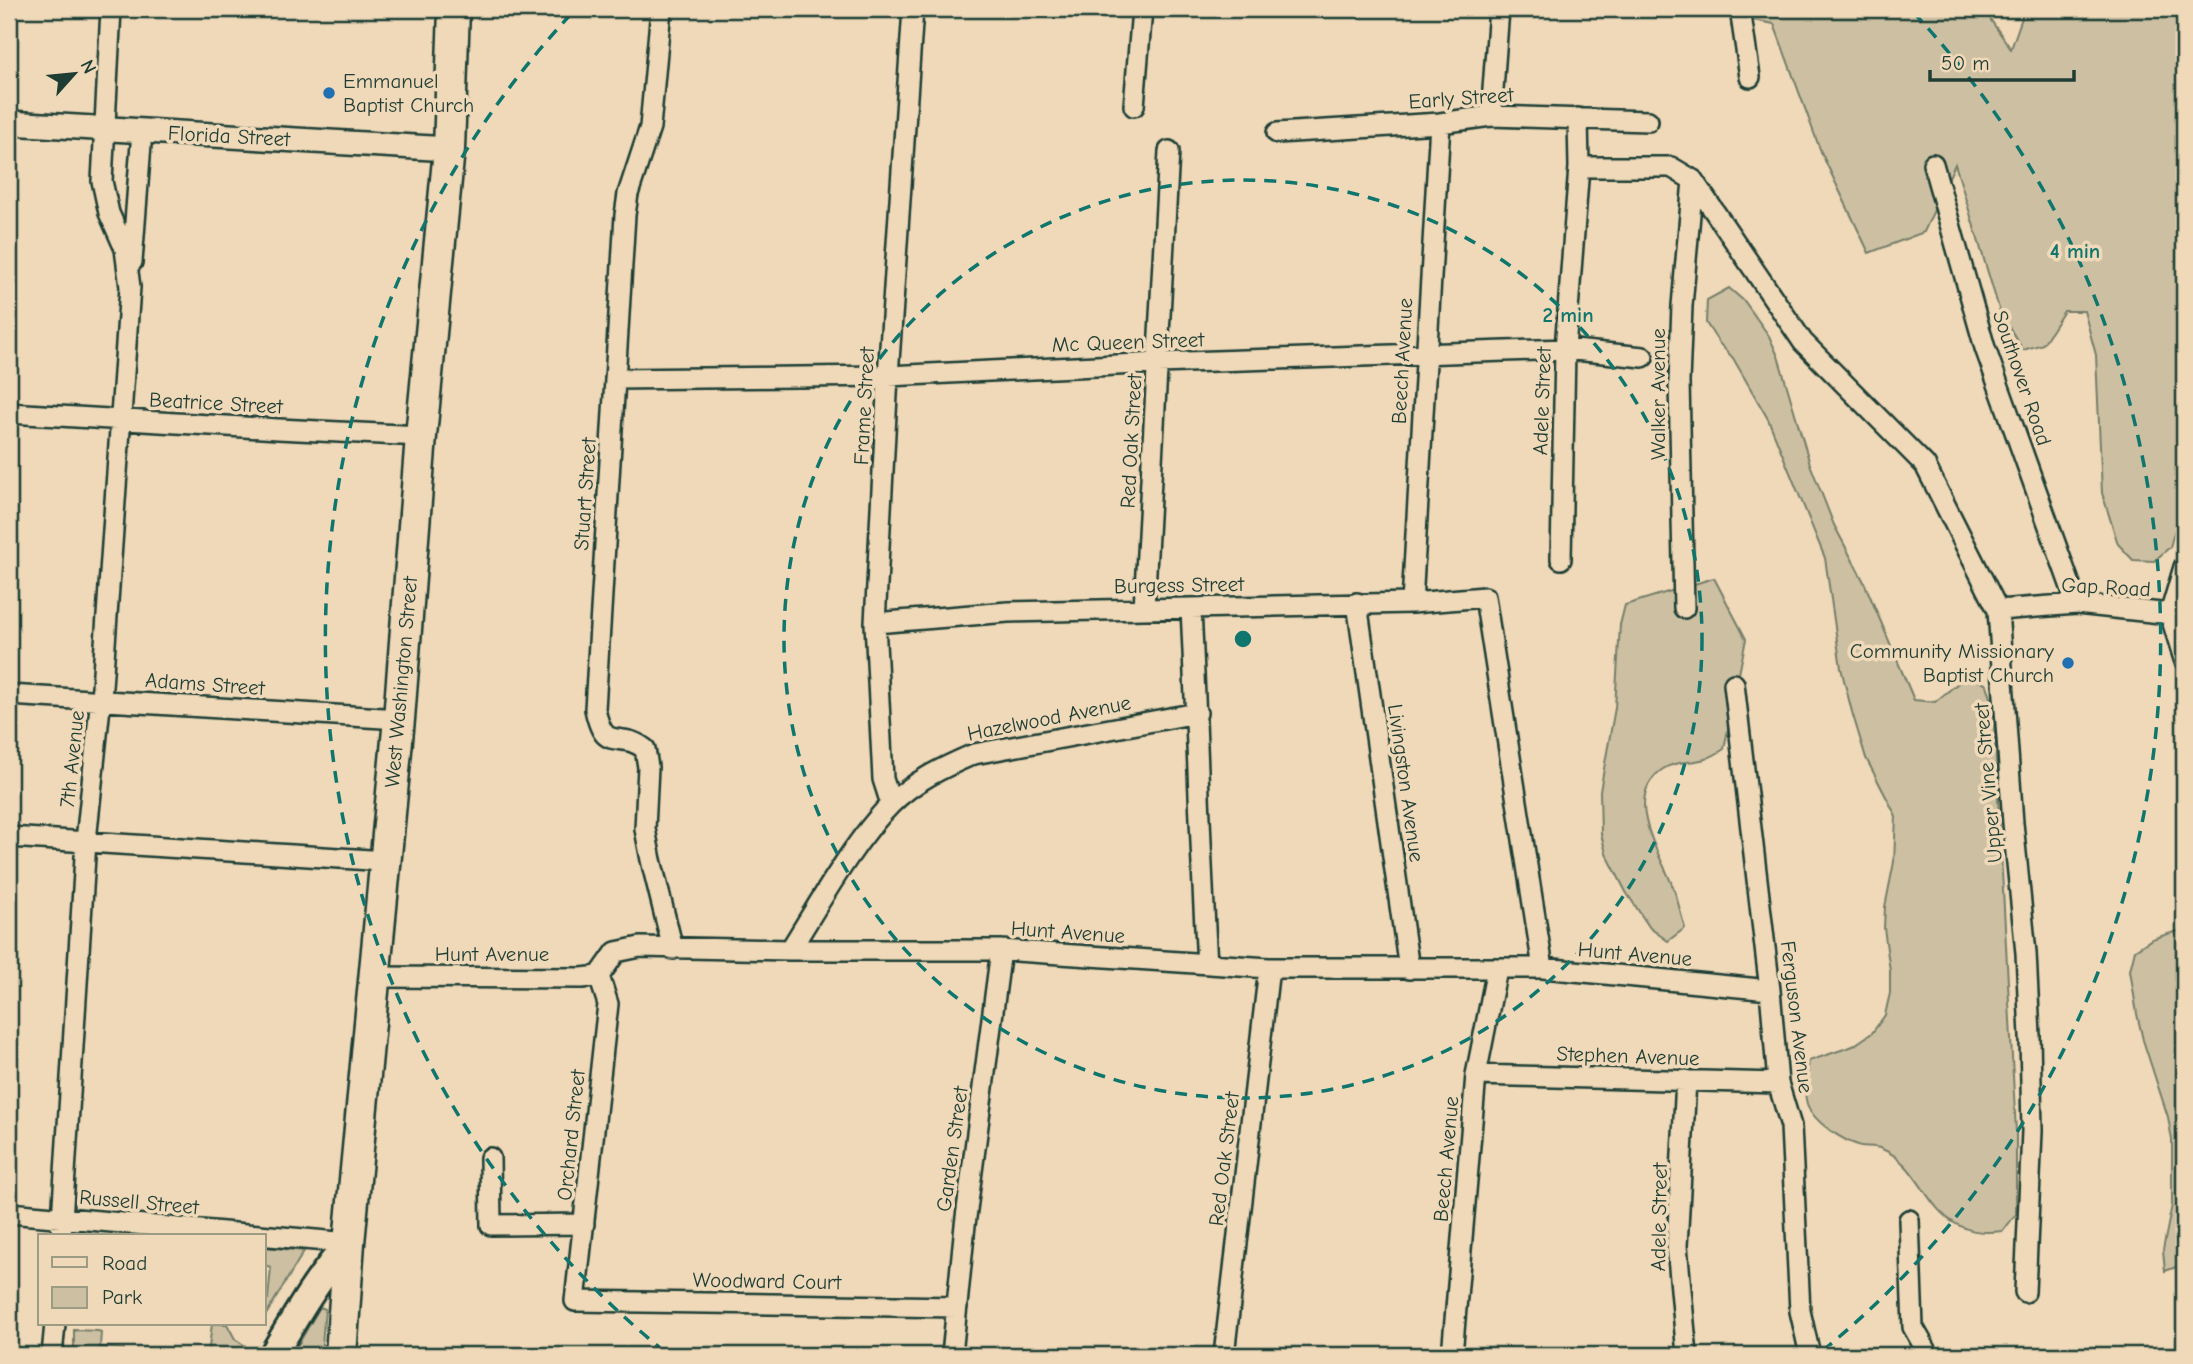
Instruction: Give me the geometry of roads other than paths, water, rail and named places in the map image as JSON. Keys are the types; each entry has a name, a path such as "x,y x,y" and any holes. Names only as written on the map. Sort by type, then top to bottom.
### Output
{"main road":[{"name":"West Washington Street","path":"341,1355 421,436 449,149 454,9"},
{"path":"273,1355 318,1282 349,1243"}],"street":[{"name":"7th Avenue","path":"111,9 102,181 109,213 125,249 130,287"},
{"name":"Stuart Street","path":"660,9 650,127 628,194 625,215 595,709 599,730 612,740 633,740 645,749 648,767 645,829 673,949"},
{"name":"Frame Street","path":"891,804 883,779 875,623 888,376 913,9"},
{"path":"1134,106 1142,9"},
{"path":"1491,116 1499,9"},
{"path":"1740,9 1750,77"},
{"name":"Early Street","path":"1277,133 1491,116 1648,121"},
{"name":"Adele Street","path":"1560,559 1565,349 1579,167 1578,118"},
{"name":"Beech Avenue","path":"1412,603 1440,122"},
{"name":"Florida Street","path":"9,123 449,149"},
{"name":"7th Avenue","path":"62,1227 86,841 101,700 142,131"},
{"name":"Red Oak Street","path":"1144,608 1169,151"},
{"name":"Southover Road","path":"1933,164 1985,348 2077,604"},
{"path":"1579,167 1671,167 1693,180"},
{"name":"Upper Vine Street","path":"1693,180 1803,342 1925,465 1998,610 2013,824 2026,953 2030,1036 2032,1131 2025,1292"},
{"name":"Walker Avenue","path":"1684,608 1679,382 1682,306 1693,180"},
{"name":"Mc Queen Street","path":"615,379 888,376 1158,363 1565,349 1643,357"},
{"name":"Beatrice Street","path":"9,413 421,436"},
{"path":"2184,567 2170,614 2184,659"},
{"name":"Burgess Street","path":"875,623 1008,612 1412,603 1485,597 1543,968"},
{"name":"Livingston Avenue","path":"1357,603 1409,969"},
{"name":"Gap Road","path":"1998,610 2077,604 2170,614"},
{"path":"1191,609 1207,964"},
{"name":"Ferguson Avenue","path":"1734,684 1770,990 1778,1083 1791,1126 1800,1311 1810,1355"},
{"name":"Adams Street","path":"9,695 398,719"},
{"name":"Hazelwood Avenue","path":"790,950 862,840 891,804 942,768 974,754 1197,713"},
{"path":"9,837 386,861"},
{"name":"Hunt Avenue","path":"374,976 583,978 599,976 616,952 640,947 1001,950 1269,968 1543,968 1770,990"},
{"name":"Garden Street","path":"951,1355 1001,950"},
{"name":"Red Oak Street","path":"1224,1355 1269,968"},
{"name":"Beech Avenue","path":"1452,1355 1476,1075 1497,969"},
{"name":"Orchard Street","path":"575,1301 608,1004 599,976"},
{"name":"Stephen Avenue","path":"1476,1075 1778,1083"},
{"name":"Adele Street","path":"1686,1080 1677,1246 1688,1355"},
{"path":"490,1158 491,1225 584,1224"},
{"name":"Russell Street","path":"9,1213 62,1227 188,1234"},
{"path":"1909,1220 1913,1327 1929,1355"},
{"name":"Russell Street","path":"266,1238 349,1243"},
{"name":"Woodward Court","path":"575,1301 957,1307"},
{"path":"52,1355 55,1326"}],"place":[{"name":"Emmanuel Baptist Church","path":"329,93"},
{"name":"Community Missionary Baptist Church","path":"2068,663"}]}
